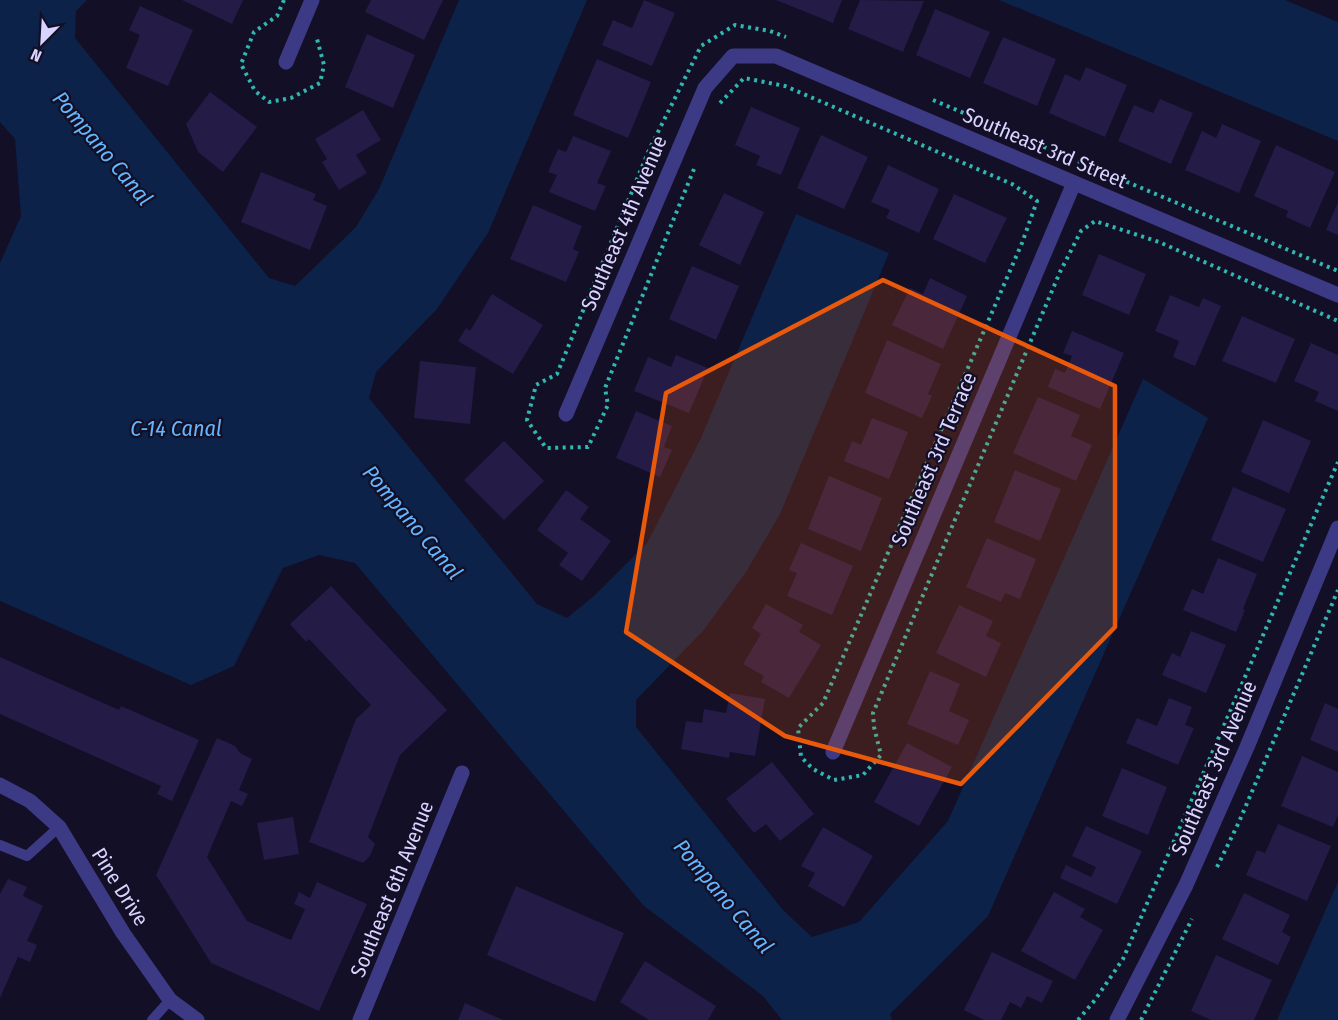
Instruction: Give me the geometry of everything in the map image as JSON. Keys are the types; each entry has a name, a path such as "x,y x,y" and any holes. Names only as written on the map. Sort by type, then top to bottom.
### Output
{"street":[{"path":"286,62 312,0"},
{"name":"Southeast 3rd Street","path":"733,56 776,56 1338,295"},
{"name":"Southeast 4th Avenue","path":"566,414 705,88 733,56"},
{"name":"Southeast 3rd Terrace","path":"833,752 1074,183"},
{"name":"Southeast 3rd Avenue","path":"1117,1020 1198,857 1247,747 1338,528"},
{"name":"Southeast 6th Avenue","path":"360,1020 462,773"},
{"name":"Pine Drive","path":"0,785 30,801 59,827 123,933 170,1000 197,1020"}],"lane":[{"path":"0,845 27,856 59,827"},
{"path":"152,1020 170,1000"}],"path":[{"path":"696,164 604,388 608,405 588,447 546,448 527,420 536,386 557,374 649,150 701,46 735,24 770,31 789,39"},
{"path":"716,114 720,104 744,78 785,86 1012,184 1037,201 1018,253 823,703 798,728 801,757 813,769 834,780 863,775 881,756 873,713 1060,272 1081,231 1095,221 1159,242 1338,321"},
{"path":"926,97 1338,271"},
{"path":"1078,1020 1095,1000 1123,959 1338,462"}],"highlighted area":[{"path":"883,280 1115,386 1115,627 961,784 785,736 626,632 666,393"}],"water":[{"name":"C-14 Canal","path":"0,0 87,0 76,11 75,38 269,278 295,286 356,227 379,189 459,0 587,0 488,233 437,309 376,372 369,398 537,604 567,618 595,595 647,543 700,440 796,214 889,253 780,514 746,572 703,631 636,700 636,727 783,910 812,937 859,922 948,821 1143,379 1208,418 988,916 890,1014 892,1020 782,1020 763,996 644,906 355,563 319,555 283,568 234,666 191,685 0,601 0,263 21,216 15,139 0,122"},
{"path":"999,0 1285,0 1338,22 1338,141"},
{"path":"1338,882 1338,1020 1277,1020"}],"building":[{"path":"182,0 243,0 232,24"},
{"path":"371,0 443,0 424,40 365,12"},
{"path":"644,0 675,13 652,66 602,45 613,20 632,28"},
{"path":"776,0 842,0 833,23"},
{"path":"860,0 924,1 903,52 848,29"},
{"path":"140,6 193,30 168,86 126,68 140,35 129,30"},
{"path":"935,9 990,32 970,78 916,55"},
{"path":"367,34 415,55 393,108 345,87"},
{"path":"1003,37 1056,59 1037,106 983,83"},
{"path":"597,59 651,82 628,138 573,115"},
{"path":"1086,67 1127,85 1105,137 1049,113 1065,74 1080,81"},
{"path":"210,92 257,127 223,172 198,152 186,124"},
{"path":"1160,99 1193,113 1171,164 1118,141 1134,105 1153,113"},
{"path":"751,107 800,128 781,175 756,165 760,156 735,145"},
{"path":"363,110 381,140 356,155 367,173 339,190 322,162 327,159 315,139"},
{"path":"1222,124 1261,141 1239,193 1185,170 1202,131 1216,138"},
{"path":"821,135 868,157 844,209 797,188"},
{"path":"573,136 611,151 597,183 606,186 595,211 549,192 557,175 548,172 558,149 566,152"},
{"path":"1276,145 1335,172 1310,228 1286,217 1288,211 1254,196"},
{"path":"888,165 939,189 919,233 886,218 890,210 871,202"},
{"path":"261,172 316,194 313,200 327,206 310,250 241,222"},
{"path":"724,193 764,212 740,265 699,245"},
{"path":"954,194 1007,218 985,263 933,239"},
{"path":"1338,202 1338,235 1326,230"},
{"path":"533,205 582,226 573,249 579,252 566,282 510,259"},
{"path":"1099,254 1146,274 1129,315 1082,295"},
{"path":"692,266 739,286 716,340 669,319"},
{"path":"930,278 967,296 943,349 892,325 910,288 923,294"},
{"path":"492,294 543,325 513,374 458,341 466,328 470,331"},
{"path":"1170,295 1199,307 1203,298 1221,306 1195,366 1173,357 1179,341 1155,331"},
{"path":"1242,316 1295,339 1276,383 1222,361"},
{"path":"1072,331 1124,353 1100,409 1048,387 1055,369 1065,373 1072,356 1063,353"},
{"path":"887,340 941,364 928,394 932,396 922,418 865,393"},
{"path":"1311,343 1338,355 1338,411 1315,401 1319,392 1294,381"},
{"path":"676,355 708,368 689,413 634,391 648,357 671,367"},
{"path":"420,361 476,367 470,424 414,418"},
{"path":"1038,397 1080,415 1071,436 1092,445 1076,481 1013,453"},
{"path":"636,411 672,426 664,447 672,450 660,477 616,458"},
{"path":"872,418 908,432 889,479 844,461 852,441 861,445"},
{"path":"1263,420 1311,441 1289,493 1241,472"},
{"path":"504,441 544,481 504,520 464,480"},
{"path":"1015,470 1061,489 1040,541 994,522"},
{"path":"829,476 882,498 861,551 808,529"},
{"path":"1233,487 1286,509 1263,562 1211,540"},
{"path":"566,490 589,507 580,519 611,541 582,581 559,565 568,553 537,530"},
{"path":"987,538 1036,559 1020,599 1005,593 1001,602 966,587"},
{"path":"801,543 853,566 832,615 787,596 797,573 789,570"},
{"path":"1218,558 1257,574 1236,632 1183,610 1192,589 1203,594"},
{"path":"331,586 447,710 400,755 368,837 375,844 370,856 363,863 309,842 356,719 371,705 309,639 306,642 290,624"},
{"path":"766,604 803,625 799,632 821,645 789,698 761,682 764,676 743,664 761,634 752,628"},
{"path":"959,605 993,621 986,636 1001,643 986,677 936,653"},
{"path":"1191,631 1226,645 1206,693 1162,675 1172,653 1180,657"},
{"path":"0,657 119,710 121,706 199,740 172,801 157,794 161,786 0,714"},
{"path":"930,671 960,684 949,711 969,720 958,745 907,724"},
{"path":"730,693 765,699 755,756 730,752 729,758 681,749 686,721 702,723 704,709 726,713"},
{"path":"1169,698 1192,707 1185,725 1194,728 1178,765 1126,743 1137,718 1157,726"},
{"path":"1325,703 1338,709 1338,752 1310,740"},
{"path":"217,738 235,746 240,753 252,759 239,790 248,794 242,806 231,801 207,857 247,921 291,940 305,909 294,904 299,892 310,898 317,882 367,904 319,1011 211,963 156,875"},
{"path":"907,743 952,767 919,826 874,802"},
{"path":"1302,756 1338,772 1338,815 1333,827 1281,806"},
{"path":"772,762 814,814 780,841 766,824 754,833 726,799"},
{"path":"1122,768 1167,787 1148,835 1102,816"},
{"path":"293,817 299,854 264,860 257,823"},
{"path":"1278,824 1331,846 1307,901 1246,875 1257,850 1265,853"},
{"path":"1086,826 1142,851 1117,904 1060,878 1066,865 1091,877 1096,867 1072,856"},
{"path":"823,827 873,856 844,907 808,886 815,873 801,866"},
{"path":"8,879 27,887 23,896 43,906 27,941 37,945 30,962 18,957 0,998 0,894"},
{"path":"516,886 624,933 595,1002 487,955"},
{"path":"1054,892 1085,909 1080,917 1103,930 1075,980 1021,951"},
{"path":"1244,893 1290,915 1282,932 1291,937 1278,965 1222,939"},
{"path":"992,952 1053,981 1042,1003 1027,996 1021,1008 1010,1002 1001,1020 984,1020 964,1010"},
{"path":"1216,955 1272,980 1254,1020 1211,1020 1191,1011"},
{"path":"645,961 716,1006 708,1020 649,1020 620,1002"},
{"path":"465,1003 503,1020 458,1020"}],"water label":[{"name":"Pompano Canal","path":"103,148"},
{"name":"Pompano Canal","path":"413,522"},
{"name":"Pompano Canal","path":"724,896"}]}
